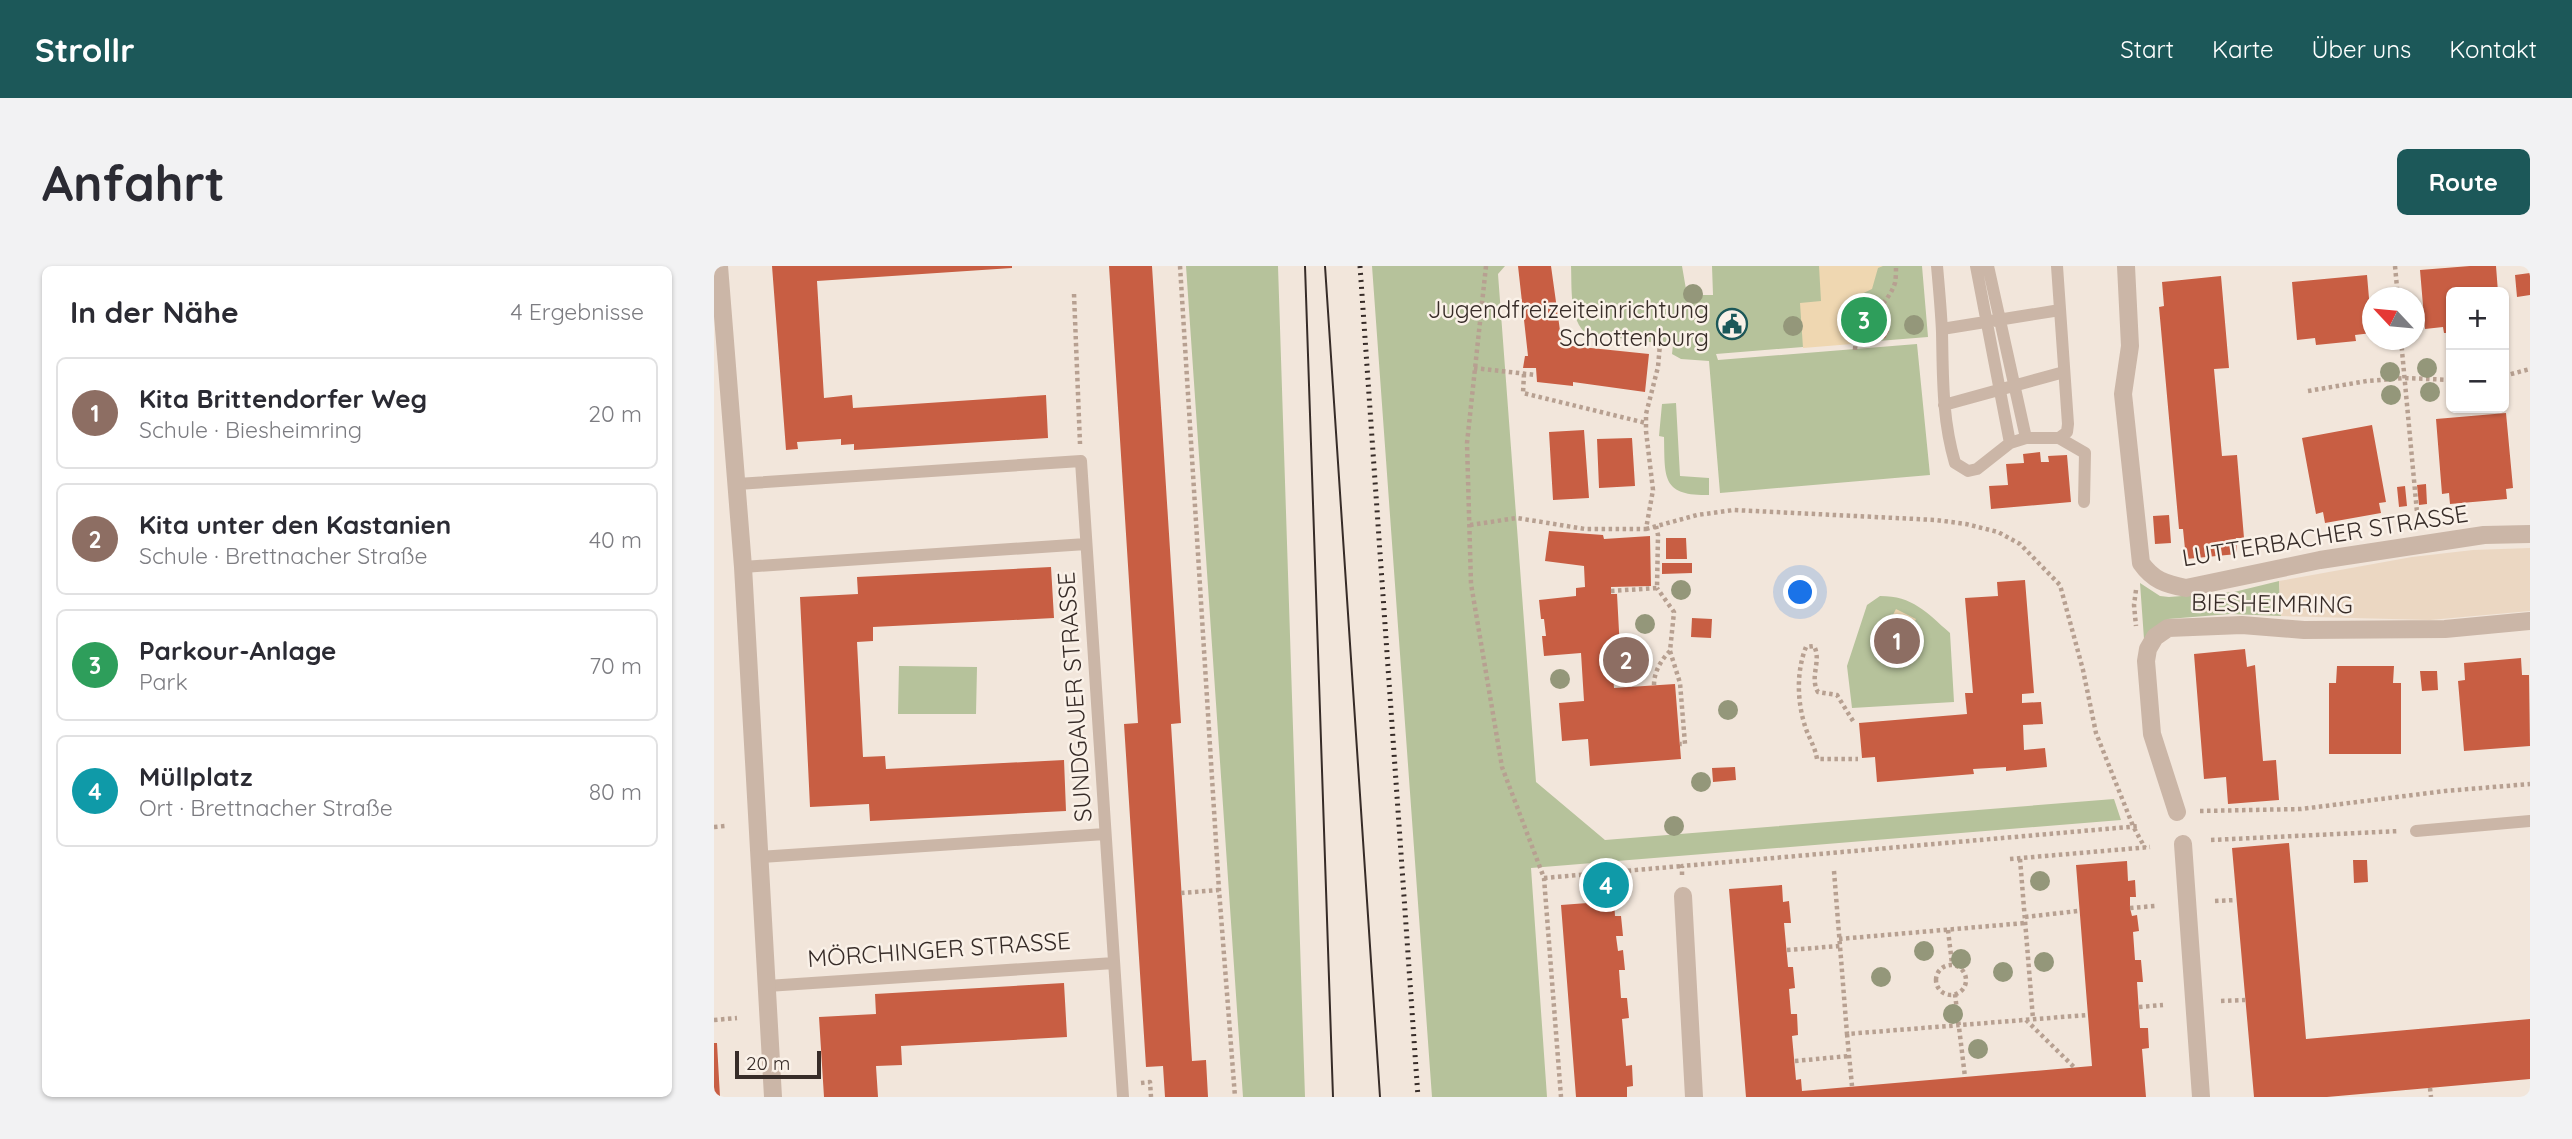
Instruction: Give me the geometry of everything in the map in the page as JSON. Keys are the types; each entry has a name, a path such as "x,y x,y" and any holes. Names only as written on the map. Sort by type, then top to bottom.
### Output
{"street":[{"path":"719,266 743,567 773,1097"},
{"path":"2126,266 2130,346 2123,394 2141,563"},
{"name":"LUTTERBACHER STRASSE","path":"2141,563 2150,576 2165,584 2186,588 2320,560 2484,536 2530,534"},
{"name":"BIESHEIMRING","path":"2146,661 2148,649 2155,637 2168,628 2242,625 2304,630 2445,629 2530,621"},
{"path":"2146,661 2152,734 2177,812"},
{"path":"2183,844 2201,1097"},
{"path":"1683,896 1695,1097"}],"lane":[{"path":"1937,266 1944,405 1947,435 1955,463 1968,471 1977,469 2010,443 2026,438 2059,438 2085,453 2084,502"},
{"path":"1976,266 2007,386 2026,438"},
{"path":"1988,266 1992,320"},
{"path":"2057,266 2067,432 2059,438"},
{"path":"1942,329 2060,310"},
{"path":"1944,405 2064,372"},
{"path":"2007,386 2010,443"},
{"path":"737,484 1081,461"},
{"name":"SUNDGAUER STRASSE","path":"1081,461 1123,1097"},
{"path":"743,567 1086,544"},
{"path":"2416,831 2530,821"},
{"path":"760,857 1105,834"},
{"name":"MÖRCHINGER STRASSE","path":"767,986 1114,963"}],"path":[{"path":"1180,266 1219,890 1235,1097"},
{"path":"1486,266 1467,443 1472,584 1502,767 1545,878 1561,1097"},
{"path":"1856,350 1856,335 1886,299 1895,283 1896,266"},
{"path":"2395,266 2397,287"},
{"path":"1074,294 1081,461"},
{"path":"1646,529 1653,490 1646,423 1660,344"},
{"path":"2402,350 2420,546"},
{"path":"1474,368 1536,376"},
{"path":"2509,375 2530,369"},
{"path":"1524,374 1523,393 1646,423"},
{"path":"2308,391 2367,381 2405,378 2446,380"},
{"path":"1470,525 1517,519 1595,532 1646,529 1697,515 1734,510 1936,520 1998,532 2020,544 2060,585 2083,670 2096,733 2133,827 2148,848 2010,859"},
{"path":"1656,526 1657,588 1674,612 1670,651 1680,683 1685,744 1680,744"},
{"path":"2141,563 2134,605 2136,629 2146,661"},
{"path":"1611,591 1657,588"},
{"path":"1853,721 1837,695 1818,692 1815,677 1818,653 1814,646 1807,647 1801,661 1801,711 1807,732 1815,746 1817,759 1858,759"},
{"path":"1654,685 1654,677 1663,658 1670,651"},
{"path":"2177,812 2301,809 2445,791 2530,784"},
{"path":"714,827 725,826"},
{"path":"1545,878 2140,826"},
{"path":"2211,840 2416,831"},
{"path":"2020,859 2033,1019"},
{"path":"1682,866 1683,896"},
{"path":"1834,871 1852,1086"},
{"path":"1181,893 1219,890"},
{"path":"2215,901 2236,900"},
{"path":"2130,908 2155,906"},
{"path":"2025,917 2078,911"},
{"path":"1839,939 2025,923"},
{"path":"1948,930 1952,964"},
{"path":"1787,950 1840,946"},
{"path":"1952,964 1941,968 1936,979 1944,993 1955,995"},
{"path":"1952,964 1965,975 1964,987 1955,995"},
{"path":"1955,995 1965,1077"},
{"path":"2221,1001 2245,1000"},
{"path":"2139,1007 2163,1005"},
{"path":"1847,1034 2087,1015"},
{"path":"714,1020 737,1018"},
{"path":"2025,1020 2075,1068"},
{"path":"1794,1061 1849,1056"},
{"path":"2430,1088 2431,1097"}],"green space":[{"path":"1186,266 1278,266 1305,1097 1243,1097"},
{"path":"1372,266 1505,266 1498,274 1536,782 1605,840 2114,799 2121,820 1531,868 1547,1097 1432,1097"},
{"path":"1571,266 1682,266 1687,295 1713,295 1712,266 1922,266 1928,337 1716,354 1718,360 1917,344 1930,475 1720,493 1709,361 1681,359 1672,354 1673,345 1587,334 1581,328 1574,312"},
{"path":"1676,403 1680,476 1709,478 1709,495 1682,492 1674,488 1666,473 1664,437 1659,436 1662,404"},
{"path":"2279,581 2281,616 2230,614 2168,619 2144,639 2140,583 2160,596 2169,597 2234,592"},
{"path":"1880,596 1910,602 1950,633 1954,702 1852,708 1847,666 1867,605"},
{"path":"899,666 977,667 976,714 898,714"}],"sand":[{"path":"1819,266 1883,266 1878,268 1872,289 1855,297 1856,317 1852,344 1803,348 1800,303 1821,301"},
{"path":"1896,609 1916,619 1897,655 1877,645"}],"shaded area":[{"path":"2530,548 2530,611 2430,620 2281,616 2279,581 2412,557 2473,550"}],"building":[{"path":"772,266 1012,266 817,281 824,398 852,395 853,408 1046,395 1048,438 854,450 854,444 841,445 841,439 797,442 798,449 786,450"},
{"path":"1109,266 1152,266 1181,723 1171,724 1192,1061 1206,1060 1208,1097 1165,1097 1163,1066 1146,1067 1124,724 1138,723"},
{"path":"1518,266 1551,266 1562,345 1649,354 1645,392 1573,382 1573,386 1537,382 1536,368 1523,368 1525,356 1528,356"},
{"path":"2496,266 2498,287 2446,287 2446,333 2443,327 2425,329 2425,287 2421,287 2420,270"},
{"path":"2530,273 2530,295 2517,297 2515,275"},
{"path":"2367,275 2368,287 2362,287 2362,334 2355,335 2356,341 2316,345 2315,338 2297,340 2292,282"},
{"path":"2221,276 2229,368 2214,369 2222,456 2237,455 2244,538 2236,538 2237,554 2186,559 2183,529 2179,529 2159,307 2164,306 2162,282"},
{"path":"1736,319 1743,322 1746,329 1743,336 1736,339 1729,336 1726,329 1729,322"},
{"path":"1886,322 1889,331 1885,338 1873,338 1877,328"},
{"path":"2506,413 2513,488 2506,489 2507,499 2450,504 2449,493 2442,494 2436,419"},
{"path":"2372,425 2386,502 2379,503 2381,513 2325,523 2323,512 2316,514 2302,438"},
{"path":"1584,430 1589,498 1553,500 1549,432"},
{"path":"1632,438 1635,486 1599,488 1597,439"},
{"path":"2040,452 2041,462 2049,462 2048,456 2067,455 2071,502 1991,509 1989,486 2008,485 2006,464 2024,463 2023,454"},
{"path":"2426,484 2427,504 2419,505 2417,485"},
{"path":"2405,486 2407,506 2399,507 2397,487"},
{"path":"2169,515 2171,543 2155,544 2153,516"},
{"path":"1549,531 1603,535 1604,539 1650,536 1651,586 1611,587 1611,594 1617,594 1620,650 1611,650 1614,688 1675,684 1681,759 1590,766 1588,739 1562,741 1559,703 1584,701 1581,653 1544,656 1542,636 1546,636 1539,600 1576,596 1576,588 1585,587 1584,566 1545,561"},
{"path":"1666,538 1686,538 1687,559 1666,559"},
{"path":"1662,563 1692,563 1692,573 1662,574"},
{"path":"1051,567 1054,618 873,627 873,641 857,642 863,757 885,756 886,769 1064,760 1066,811 870,821 869,804 810,807 800,597 858,594 857,577"},
{"path":"2025,580 2034,693 2022,694 2022,703 2041,702 2043,724 2023,725 2024,750 2045,748 2047,767 2006,771 2006,767 1973,769 1974,774 1877,782 1875,757 1862,758 1859,723 1967,714 1965,693 1973,693 1965,598 1998,596 1997,582"},
{"path":"1692,618 1712,619 1711,638 1691,637"},
{"path":"2245,649 2247,667 2255,665 2263,761 2276,760 2279,800 2228,804 2226,777 2204,779 2194,654"},
{"path":"2521,658 2522,675 2529,675 2530,746 2464,751 2458,681 2465,680 2464,663"},
{"path":"2337,666 2394,666 2393,683 2401,683 2401,754 2329,754 2329,683 2336,683"},
{"path":"2420,671 2437,671 2438,690 2422,691"},
{"path":"1735,767 1736,780 1713,782 1712,768"},
{"path":"2289,843 2306,1039 2530,1019 2530,1079 2327,1097 2254,1097 2232,848"},
{"path":"2353,860 2367,860 2368,882 2354,883"},
{"path":"2127,861 2128,881 2135,880 2136,897 2130,897 2130,908 2132,916 2137,915 2139,931 2133,932 2135,960 2141,960 2143,982 2137,982 2140,1028 2148,1028 2149,1048 2142,1049 2146,1097 1746,1097 1729,889 1782,885 1783,902 1789,901 1791,923 1784,923 1788,967 1793,967 1795,988 1789,989 1791,1014 1797,1014 1798,1035 1792,1036 1796,1080 1801,1079 1802,1091 2092,1066 2076,865"},
{"path":"1621,877 1622,890 1590,892 1589,879"},
{"path":"1614,901 1615,916 1621,916 1623,936 1616,936 1618,951 1623,950 1625,970 1619,970 1621,998 1627,998 1629,1018 1622,1019 1626,1066 1632,1065 1633,1086 1627,1087 1627,1097 1576,1097 1561,905"},
{"path":"1064,983 1067,1037 901,1046 902,1065 876,1066 878,1097 824,1097 819,1017 876,1014 875,994"},
{"path":"714,1043 717,1043 720,1097 714,1097"}],"tram line":[{"path":"1305,266 1333,1097"},
{"path":"1325,266 1380,1097"}],"railway":[{"path":"1360,266 1418,1097"}],"place":[{"name":"Parkour-Anlage","path":"1864,320"},
{"name":"Jugendfreizeiteinrichtung Schottenburg","path":"1732,324"},
{"name":"Kita Brittendorfer Weg","path":"1897,641"},
{"name":"Kita unter den Kastanien","path":"1626,660"},
{"name":"Müllplatz","path":"1606,885"}]}
